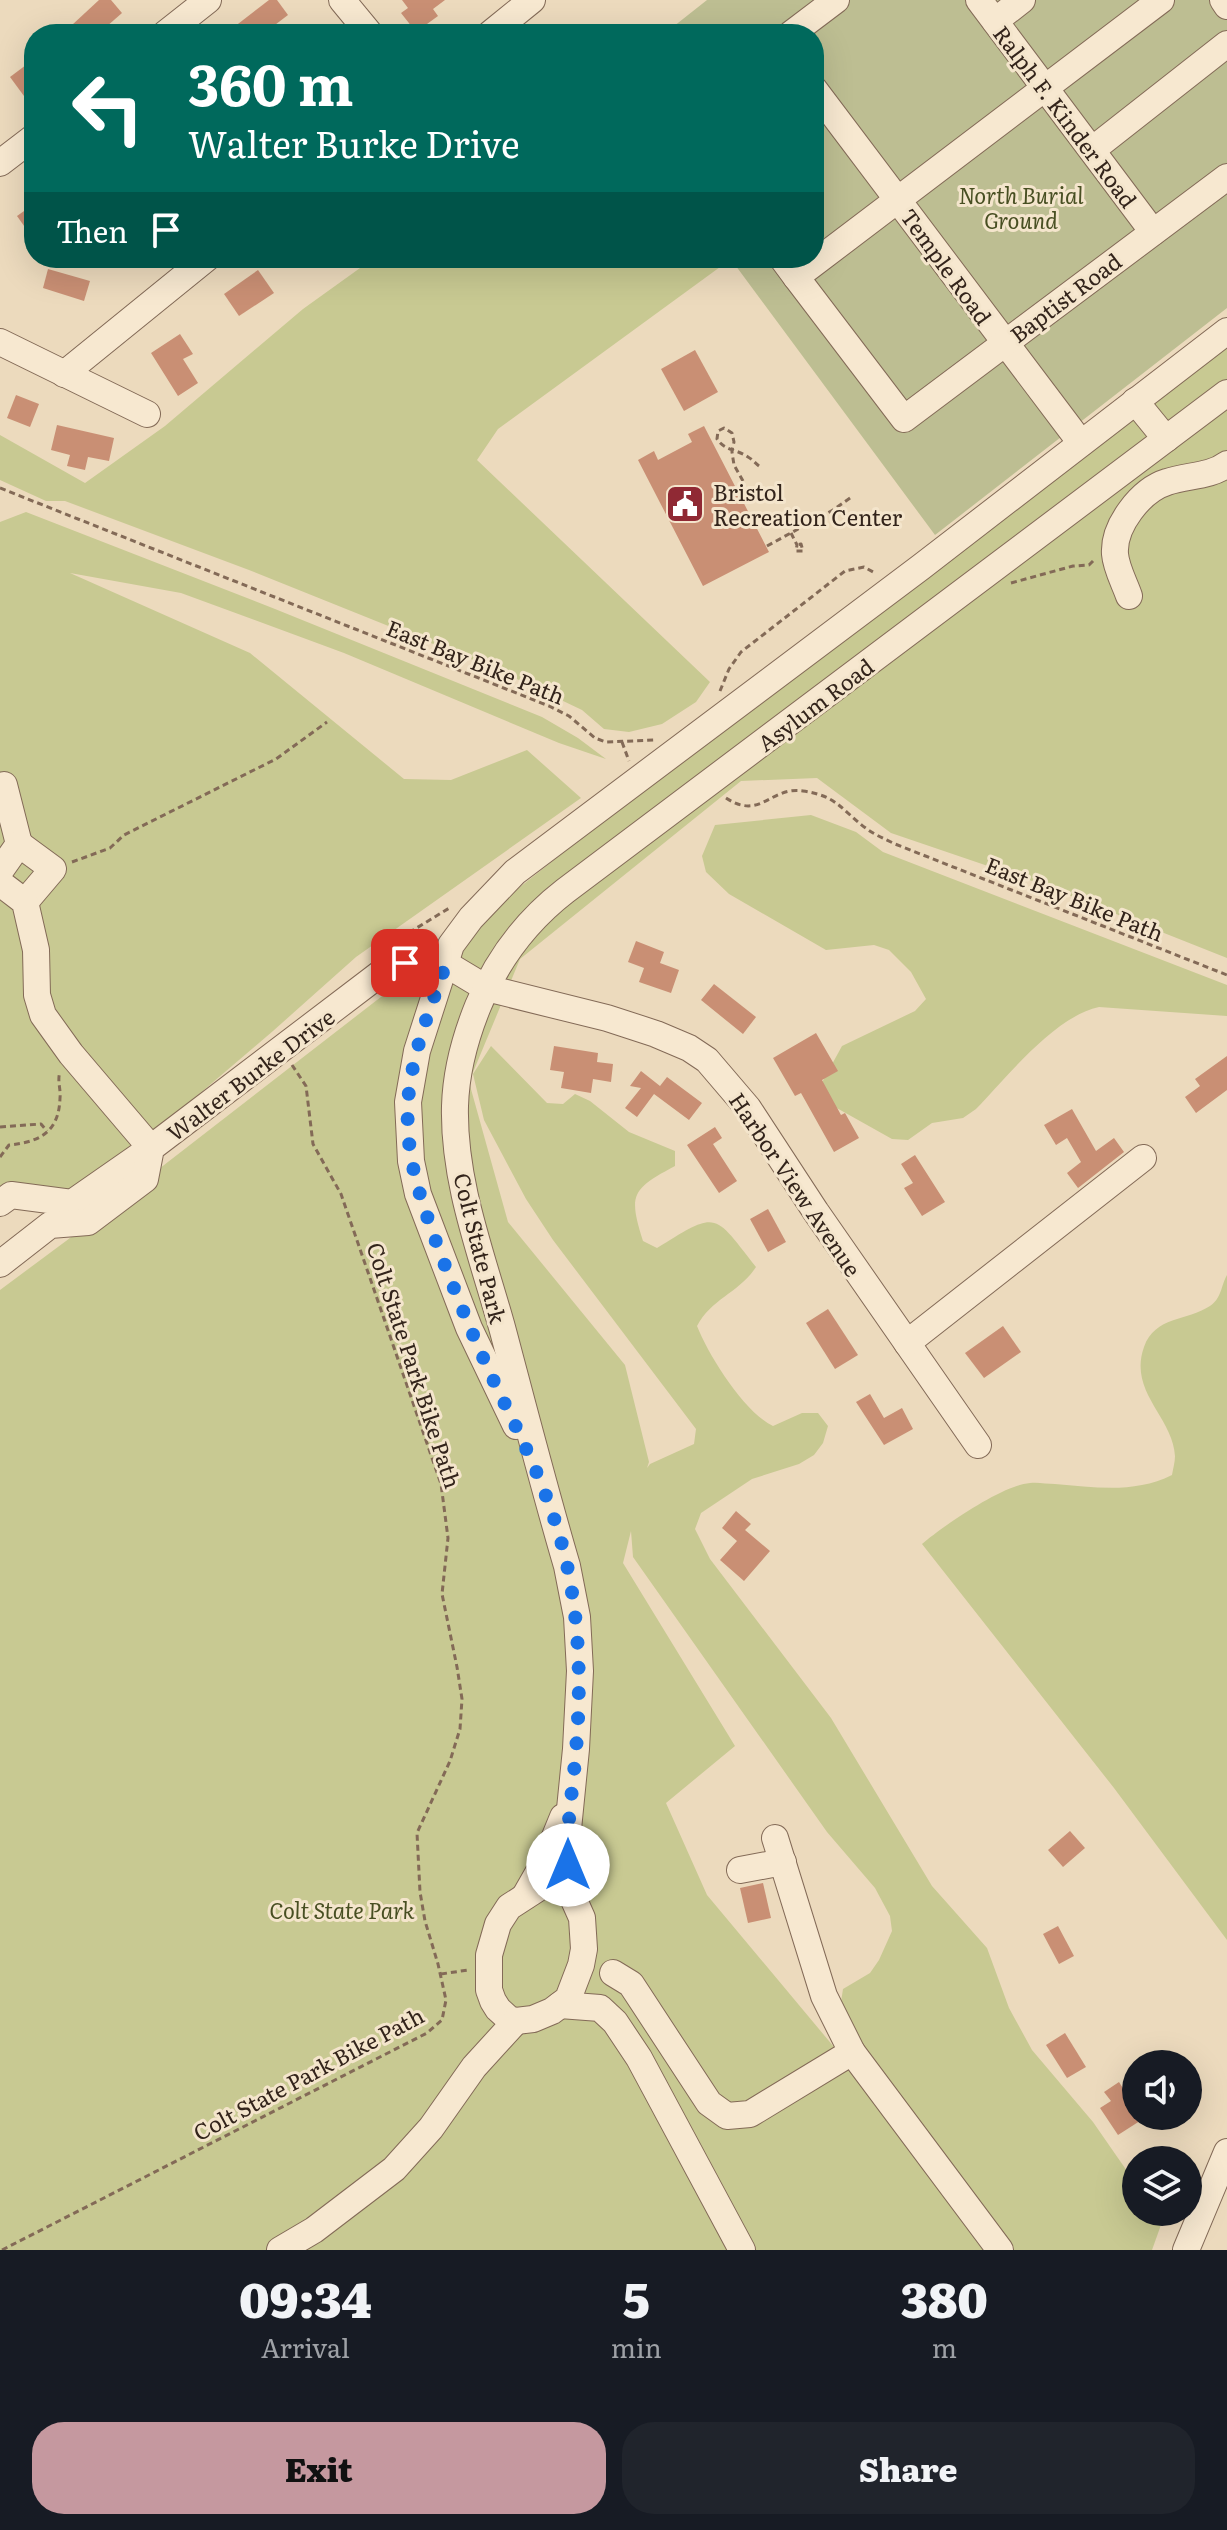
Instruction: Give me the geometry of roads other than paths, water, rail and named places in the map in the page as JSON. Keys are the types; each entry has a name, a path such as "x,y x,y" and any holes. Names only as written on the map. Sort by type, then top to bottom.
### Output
{"street":[{"path":"178,24 208,0"},
{"path":"342,0 362,24"},
{"path":"502,24 532,0"},
{"path":"804,24 836,0"},
{"name":"Ralph F. Kinder Road","path":"979,0 1153,232"},
{"path":"995,21 1022,0"},
{"path":"824,245 898,200 1161,0"},
{"path":"1223,0 1227,6"},
{"path":"1092,150 1227,44"},
{"name":"Temple Road","path":"824,102 1081,443"},
{"path":"0,163 24,145"},
{"name":"Baptist Road","path":"790,268 904,419 1227,177"},
{"path":"64,374 195,268"},
{"path":"1081,443 1227,331"},
{"path":"0,342 147,414"},
{"name":"Asylum Road","path":"486,988 511,944 548,905 952,598 1225,398"},
{"path":"1135,401 1166,439"},
{"name":"Colt State Park","path":"550,1507 451,1284 418,1194 411,1161 408,1102 413,1068 451,945 471,918 515,872 1081,443"},
{"path":"1129,596 1115,554 1131,508 1153,488 1166,482 1208,473 1227,464"},
{"path":"4,785 19,844 53,869 25,902"},
{"path":"0,871 19,844"},
{"path":"0,883 25,902 36,950 37,995 43,1015 71,1054 151,1148 72,1203 11,1195 0,1203"},
{"name":"Walter Burke Drive","path":"0,1264 50,1225 88,1222 145,1179 151,1148 381,973 405,963 446,964"},
{"name":"Harbor View Avenue","path":"446,964 486,988 607,1018 656,1034 689,1048 707,1060 748,1108 816,1212 978,1445"},
{"name":"Colt State Park","path":"486,988 464,1044 458,1074 455,1106 459,1158 476,1240 567,1566 578,1634 580,1671 576,1749 567,1839 570,1891 613,1973 639,2058"},
{"path":"907,1343 1143,1158"},
{"name":"Colt State Park","path":"474,2067 490,1994 488,1967 498,1924 509,1907 525,1896 545,1861 570,1803"},
{"path":"740,1870 779,1850 824,1996 852,2052 1000,2250"},
{"path":"525,1896 546,1883 570,1891"},
{"name":"Colt State Park","path":"516,2021 533,2019 568,1999 584,1949 582,1918"},
{"path":"613,1973 631,1984 700,2091 709,2103 727,2116 750,2114 852,2052"},
{"path":"280,2250 314,2230 394,2169 431,2128 474,2067 516,2021 498,2009 490,1994"},
{"name":"Colt State Park","path":"560,2005 600,2008 615,2022 639,2058 742,2250"},
{"path":"1186,2250 1227,2152"}],"place":[{"name":"Bristol Recreation Center","path":"685,504"}],"park label":[{"name":"North Burial Ground","path":"1021,206"}]}
